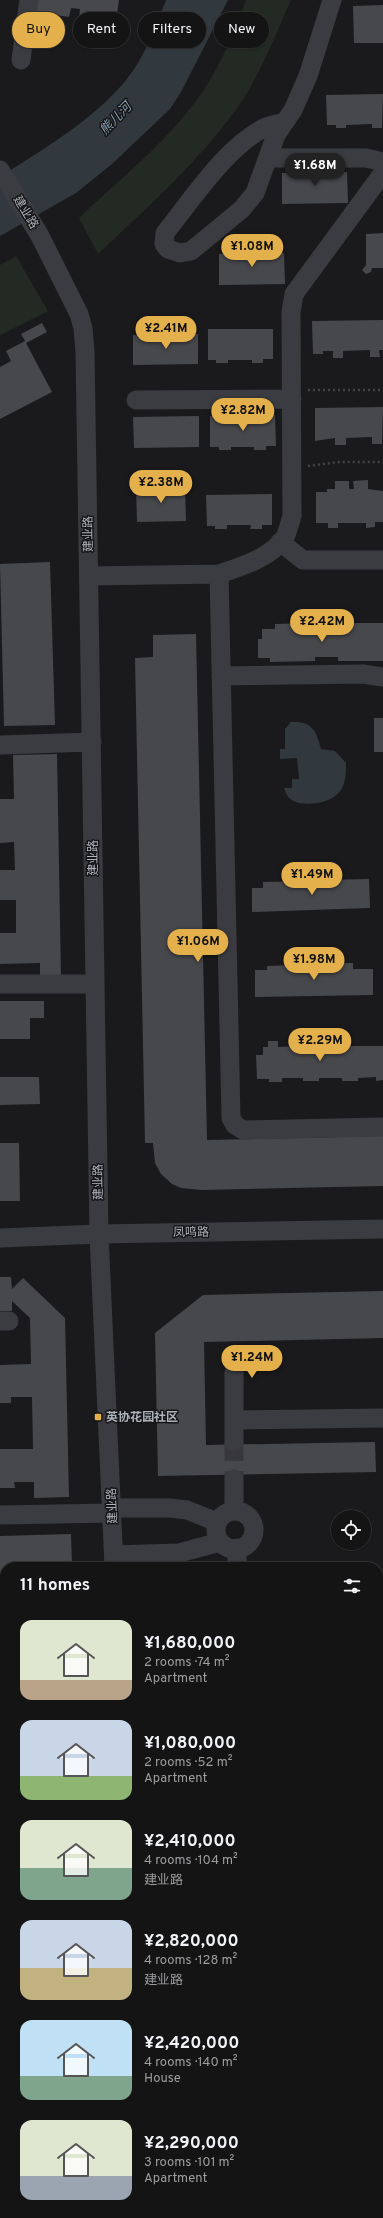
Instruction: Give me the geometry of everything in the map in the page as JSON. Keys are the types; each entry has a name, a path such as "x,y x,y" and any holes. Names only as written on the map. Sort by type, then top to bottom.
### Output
{"street":[{"path":"21,60 29,0"},
{"path":"285,122 264,128 246,141 216,169 165,234 164,244 168,249 180,253 191,251 242,209 255,194 276,135 285,122 308,76 332,0"},
{"path":"268,158 366,158 383,162"},
{"name":"建业路","path":"0,170 40,236 79,314 83,328 85,352 99,1234 113,1511 114,1561"},
{"path":"89,576 219,574 238,568 262,555 280,542 285,536 292,516 291,312 294,294 383,173"},
{"path":"136,400 292,395"},
{"path":"280,542 303,560 383,560"},
{"path":"219,574 231,1118 235,1125 243,1130 383,1127"},
{"path":"221,676 363,674 383,677"},
{"path":"0,745 92,742"},
{"path":"0,984 94,984"},
{"name":"凤鸣路","path":"0,1238 99,1234 383,1229"},
{"path":"234,1372 234,1442"},
{"path":"234,1420 383,1418"},
{"path":"234,1479 234,1510"},
{"path":"0,1515 170,1508 187,1510 217,1522"},
{"path":"114,1561 179,1553 231,1552 246,1546 251,1541 254,1529 251,1519 248,1516 234,1510 227,1512 217,1522 215,1529 231,1552"}],"path":[{"path":"292,395 383,390"},
{"path":"292,466 383,462"}],"shaded area":[{"path":"246,0 291,0 256,77 242,101 210,143 155,200 98,254 79,218 146,156 177,124 205,88 227,48 269,48 269,12 241,12"},
{"path":"16,256 48,311 0,335 0,265"}],"water":[{"path":"166,0 228,0 222,12 214,12 214,27 206,43 206,12 161,12"},
{"name":"熊儿河","path":"146,48 203,48 181,92 170,109 112,164 76,193 0,236 0,177 64,135 94,112 129,77"},
{"path":"291,722 304,723 308,725 315,732 321,749 335,751 346,763 343,787 332,798 318,803 304,804 292,800 287,795 284,788 292,788 292,779 299,779 297,758 280,759 280,749 285,749 285,729"}],"building":[{"path":"33,0 119,0 117,12 80,12 80,9 71,8 69,17 65,16 65,12 36,12"},
{"path":"383,5 383,43 354,43 353,6"},
{"path":"383,94 382,128 372,128 372,124 346,125 346,128 336,128 336,125 327,125 326,95"},
{"path":"304,168 328,168 328,173 347,172 348,203 282,204 282,173 304,173"},
{"path":"383,233 383,268 372,268 371,272 366,274 362,270 366,265 366,234"},
{"path":"241,248 265,248 265,253 284,253 285,284 219,285 219,254 241,253"},
{"path":"383,320 383,350 379,350 380,357 370,357 370,350 343,351 343,358 333,358 333,351 323,351 323,354 313,354 312,321"},
{"path":"42,323 47,332 26,343 52,392 0,419 0,367 11,361 6,351 25,341 21,334"},
{"path":"208,329 273,329 273,359 263,359 263,363 252,363 252,360 228,360 228,363 216,363 216,360 208,360"},
{"path":"198,334 198,364 133,365 133,335"},
{"path":"383,407 382,444 372,444 372,437 346,438 346,445 335,445 335,438 315,441 315,408"},
{"path":"275,415 276,446 266,446 266,450 254,450 254,447 231,447 231,450 219,450 219,447 210,447 210,416"},
{"path":"199,416 199,447 134,448 133,417"},
{"path":"368,480 368,489 383,491 383,522 375,522 375,527 366,528 366,523 338,523 338,528 328,528 328,523 316,523 316,492 327,492 327,489 335,489 335,481 349,481 349,489 354,489 353,481"},
{"path":"185,485 186,521 137,522 136,486"},
{"path":"272,494 272,525 262,525 262,529 250,529 251,525 227,525 227,529 215,529 215,526 207,526 206,495"},
{"path":"50,562 55,725 4,726 0,564"},
{"path":"309,623 309,628 344,628 344,623 383,623 383,661 338,661 338,657 315,657 315,661 270,662 270,658 258,658 258,639 262,639 262,629 275,629 275,624"},
{"path":"196,634 207,1140 383,1136 383,1186 202,1190 181,1188 172,1184 161,1174 155,1163 153,1143 145,1143 135,658 153,657 153,635"},
{"path":"374,718 383,718 383,752 374,752"},
{"path":"57,754 61,978 40,978 40,963 0,964 0,933 16,933 16,900 0,900 0,870 15,870 14,842 0,843 0,799 14,799 13,755"},
{"path":"369,879 370,908 252,912 252,888 263,888 263,882 310,881 310,888 321,888 320,880"},
{"path":"326,963 353,963 353,969 373,969 373,995 255,997 255,970 267,970 267,966 296,965 296,970 326,969"},
{"path":"0,1001 44,1001 44,1018 30,1018 30,1039 0,1039"},
{"path":"268,1041 278,1041 278,1047 310,1046 310,1041 322,1041 322,1046 327,1046 327,1054 333,1054 333,1046 339,1046 339,1041 348,1041 348,1046 383,1046 383,1080 376,1081 376,1077 358,1078 358,1081 342,1081 342,1078 319,1078 319,1081 303,1081 303,1078 282,1078 282,1082 269,1082 269,1079 257,1079 256,1055 263,1055 263,1047 268,1047"},
{"path":"0,1077 39,1077 40,1104 0,1105"},
{"path":"0,1143 19,1143 20,1201 0,1201"},
{"path":"0,1277 11,1277 12,1289 23,1278 65,1318 69,1497 34,1498 34,1482 14,1482 15,1488 0,1488 0,1449 33,1449 32,1397 11,1397 11,1403 0,1403 0,1365 31,1364 30,1318 12,1301 12,1311 0,1311"},
{"path":"383,1291 383,1338 204,1342 206,1445 375,1442 376,1472 158,1476 155,1333 203,1295"},
{"path":"71,1534 72,1562 0,1562 0,1536"}],"tunnel":[{"path":"234,1442 234,1479"}],"place":[{"name":"英协花园社区","path":"98,1417"}]}
